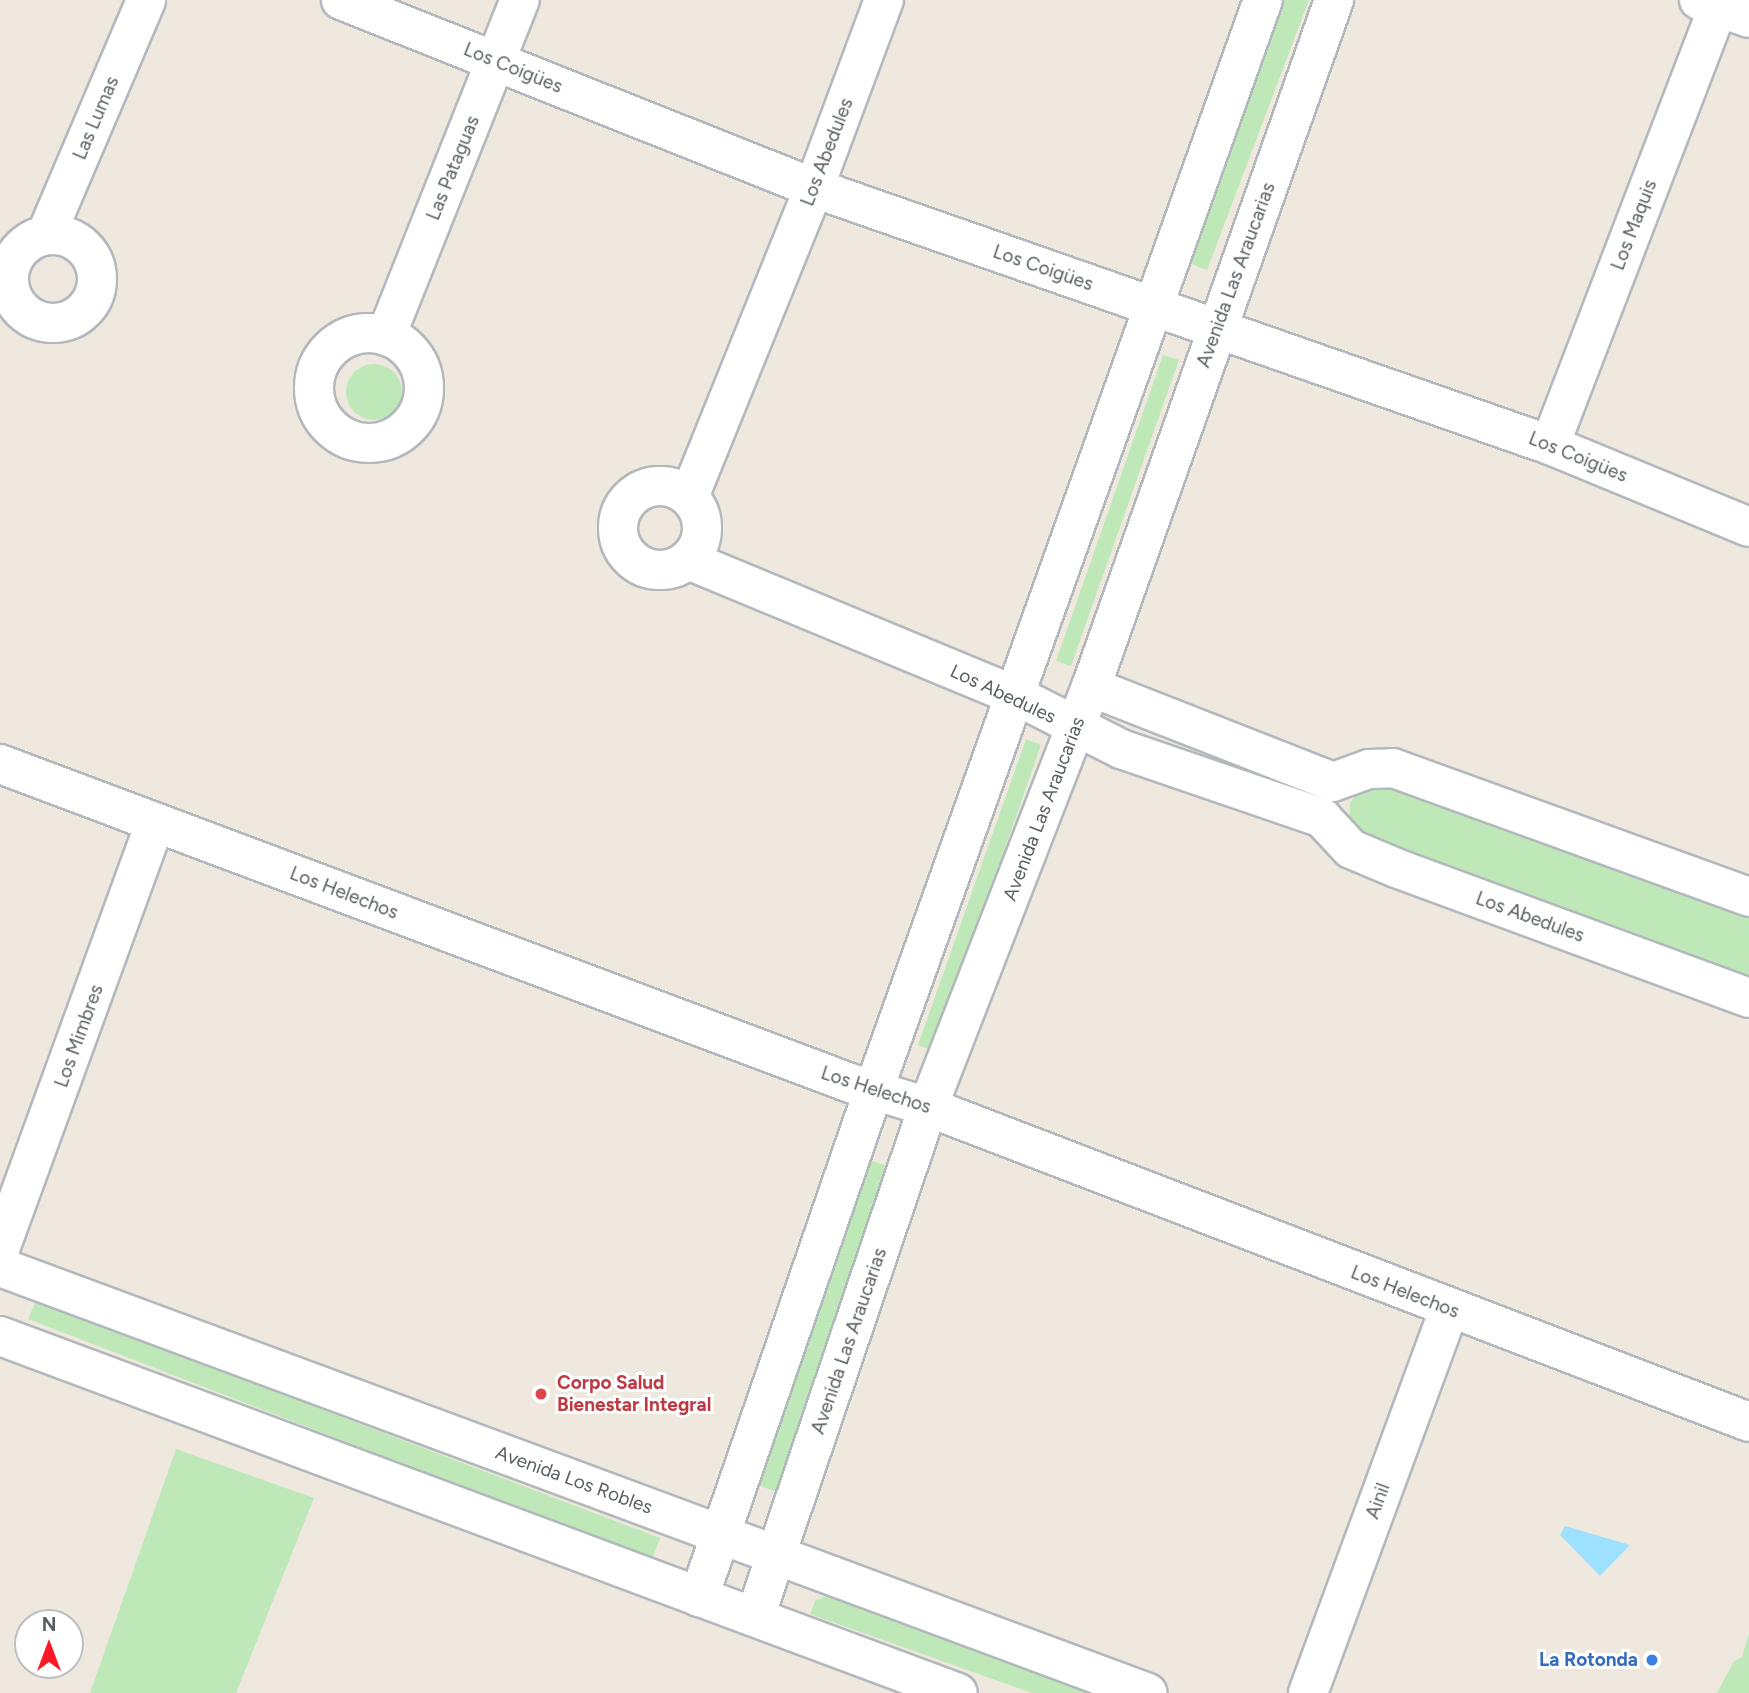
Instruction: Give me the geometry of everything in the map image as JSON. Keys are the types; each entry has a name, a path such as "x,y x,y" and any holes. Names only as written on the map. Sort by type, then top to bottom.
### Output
{"street":[{"name":"Las Lumas","path":"46,235 146,0"},
{"name":"Los Coigües","path":"341,0 814,188 1550,444 1749,527"},
{"name":"Las Pataguas","path":"386,336 520,0"},
{"name":"Los Abedules","path":"690,497 814,188 884,0"},
{"path":"699,1597 873,1092 1017,696 1263,0"},
{"name":"Avenida Las Araucarias","path":"755,1618 928,1107 1091,687 1334,0"},
{"name":"Los Maquis","path":"1550,444 1722,8"},
{"path":"46,235 62,235 88,251 97,278 89,304 66,320 39,321 17,305 5,290 16,256 32,240 46,235"},
{"path":"670,486 690,497 699,511 703,529 699,545 688,560 662,570 640,565 624,551 617,529 622,508 648,487 670,486"},
{"name":"Los Abedules","path":"688,560 1017,696 1075,728 1121,749 1322,818 1351,849 1384,863 1749,998"},
{"path":"1091,687 1333,782 1369,769 1392,768 1749,897"},
{"name":"Los Helechos","path":"0,764 873,1092 928,1107 1749,1422"},
{"path":"1322,818 1333,782"},
{"name":"Los Mimbres","path":"0,1249 155,822"},
{"name":"Avenida Los Robles","path":"0,1267 1148,1693"},
{"name":"Ainil","path":"1308,1693 1449,1309"},
{"path":"0,1336 958,1693"}],"green space":[{"path":"1285,0 1309,0 1207,270 1186,262"},
{"path":"1163,355 1179,360 1071,666 1056,661"},
{"path":"374,364 385,366 394,372 400,381 400,403 394,412 385,418 374,420 363,418 354,412 348,403 346,392 348,381 354,372 363,366"},
{"path":"1026,739 1041,745 934,1051 918,1045"},
{"path":"1378,783 1749,916 1749,976 1743,981 1354,840 1349,825 1350,803 1361,787"},
{"path":"869,1160 890,1167 781,1493 760,1486"},
{"path":"36,1301 660,1538 652,1560 28,1319"},
{"path":"176,1449 314,1498 236,1693 90,1693"},
{"path":"826,1596 1097,1693 1032,1693 810,1614 815,1601"},
{"path":"1749,1633 1749,1693 1717,1693 1734,1661 1742,1657"}],"water":[{"path":"1565,1526 1630,1545 1600,1576 1560,1535"}],"place":[{"name":"Corpo Salud Bienestar Integral","path":"541,1394"},
{"name":"La Rotonda","path":"1652,1660"}]}
